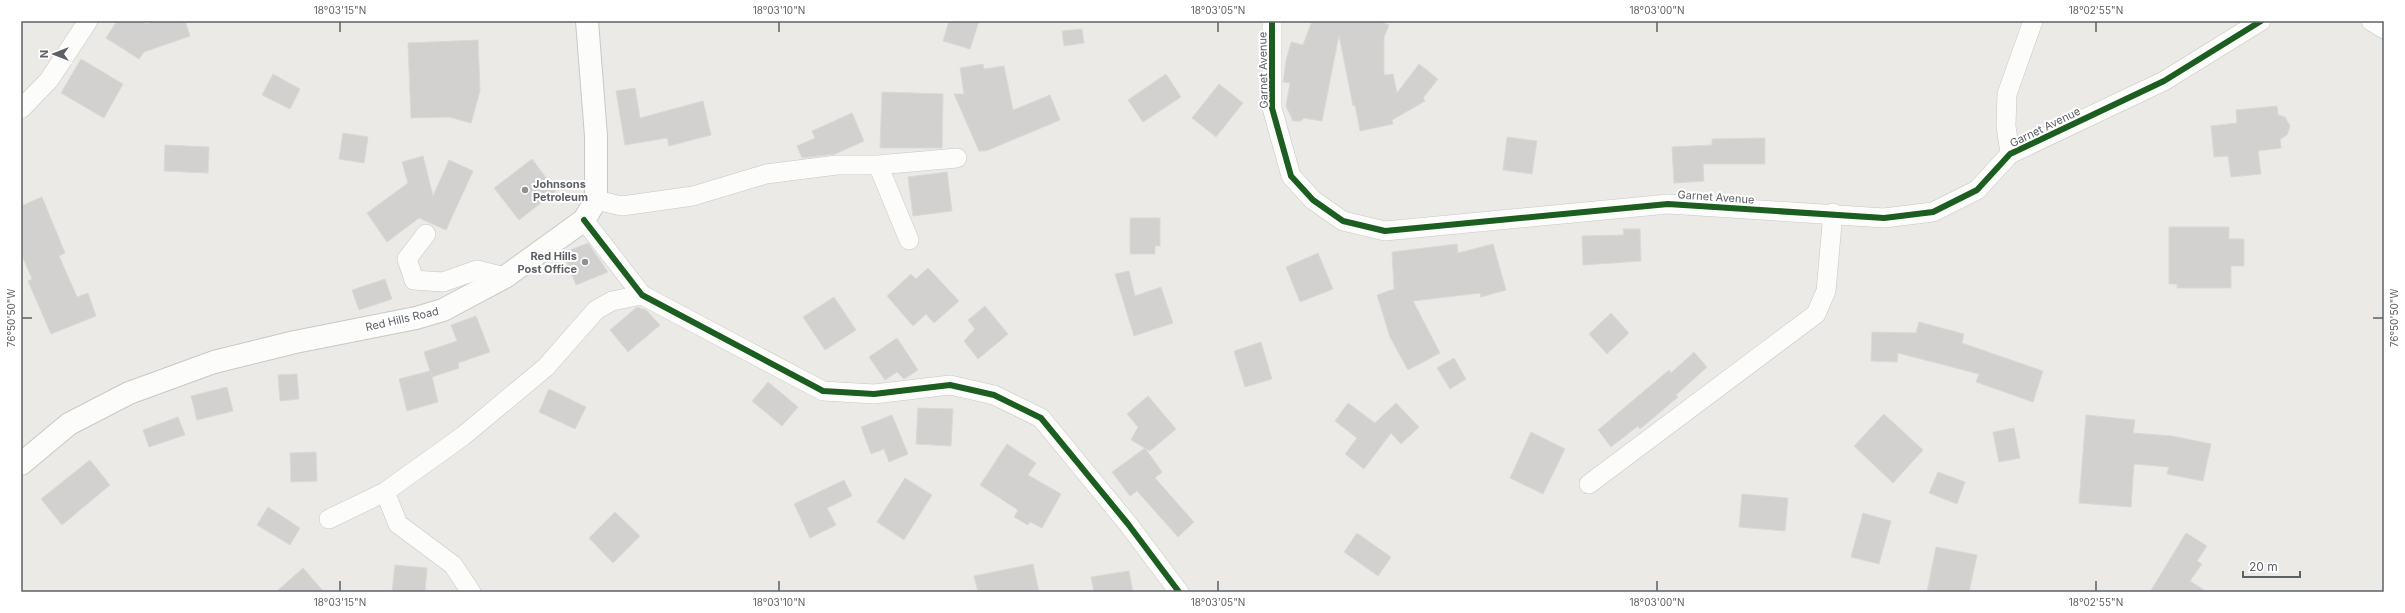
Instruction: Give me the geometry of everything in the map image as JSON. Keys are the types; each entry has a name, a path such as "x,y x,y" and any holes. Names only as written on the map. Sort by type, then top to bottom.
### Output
{"main road":[{"path":"586,21 596,136 596,200"},
{"name":"Red Hills Road","path":"21,464 69,424 129,393 214,362 295,342 416,318 443,310 505,277 584,220 596,200"}],"street":[{"path":"21,109 49,80 88,21"},
{"name":"Garnet Avenue","path":"1272,21 1272,108 1291,176 1313,200 1343,221 1385,231 1668,204 1833,213 1884,218 1933,212 1976,190 2010,154 2164,81 2231,30 2261,21"},
{"path":"2010,154 2006,126 2007,94 2033,21"},
{"path":"2372,21 2384,28"},
{"path":"596,200 622,206 693,196 766,174 837,165 878,165 957,158"},
{"path":"878,165 909,240"},
{"path":"1589,484 1816,314 1826,291 1833,213"},
{"path":"584,220 642,295 823,391 874,394 950,385 994,395 1041,418 1128,524 1178,592"},
{"path":"426,234 407,259 414,280 443,282 477,270 505,277"},
{"path":"329,519 385,492 463,436 546,367 596,310 612,301 642,295"},
{"path":"385,492 398,524 453,565 471,592"}],"building":[{"path":"117,21 142,21 146,24 155,21 185,21 190,36 144,52 139,59 106,38"},
{"path":"949,21 979,21 970,49 943,41"},
{"path":"1312,21 1378,21 1389,25 1384,37 1384,75 1393,74 1397,93 1419,64 1438,79 1423,98 1425,101 1392,120 1393,124 1360,131 1355,105 1353,106 1339,35 1322,121 1304,118 1301,121 1293,121 1286,106 1290,83 1283,82 1286,61 1291,42 1303,45"},
{"path":"1082,29 1084,43 1064,46 1062,31"},
{"path":"478,40 480,91 471,123 449,117 411,118 408,43"},
{"path":"81,59 123,84 104,118 61,93"},
{"path":"983,64 984,69 1004,66 1013,110 1050,95 1060,120 986,151 979,151 954,94 964,94 960,68"},
{"path":"273,74 300,89 290,109 262,95"},
{"path":"1166,74 1181,97 1143,122 1128,100"},
{"path":"1219,84 1243,103 1216,137 1192,118"},
{"path":"635,88 640,118 703,101 711,135 669,146 667,138 625,145 616,91"},
{"path":"882,92 943,94 942,148 880,148"},
{"path":"2277,106 2278,115 2285,117 2290,126 2287,135 2280,139 2281,148 2258,151 2261,174 2231,177 2228,156 2214,157 2211,126 2237,123 2236,110"},
{"path":"852,113 864,141 835,154 802,158 797,146 815,138 812,131"},
{"path":"343,133 368,137 364,163 339,159"},
{"path":"1507,137 1537,141 1532,174 1503,170"},
{"path":"1765,138 1765,164 1703,164 1704,181 1674,183 1672,147 1712,145 1712,139"},
{"path":"165,145 209,147 208,173 164,171"},
{"path":"423,156 433,196 449,160 473,171 446,230 419,218 387,242 367,213 408,183 402,162"},
{"name":"Johnsons Petroleum","path":"532,159 556,191 519,220 494,188"},
{"path":"947,172 952,211 913,216 908,177"},
{"path":"42,197 65,253 59,256 77,297 88,293 96,316 51,334 28,281 32,279 21,253 21,206"},
{"path":"1130,218 1160,218 1160,246 1155,246 1155,254 1130,254"},
{"path":"2169,227 2229,227 2229,239 2244,239 2244,266 2231,266 2231,288 2177,288 2177,284 2169,284"},
{"path":"1623,229 1640,229 1641,261 1583,265 1582,236 1624,235"},
{"name":"Red Hills Post Office","path":"588,243 608,272 576,285 563,253"},
{"path":"1457,244 1458,253 1493,244 1506,290 1481,297 1480,293 1413,301 1440,353 1408,370 1390,337 1377,295 1394,289 1392,252"},
{"path":"1318,253 1333,289 1300,302 1286,267"},
{"path":"928,268 959,301 934,323 926,314 913,326 887,296 911,274 916,279"},
{"path":"1129,271 1135,296 1161,287 1173,323 1134,336 1115,274"},
{"path":"385,279 392,299 359,310 352,290"},
{"path":"834,297 856,330 825,350 803,317"},
{"path":"985,306 1008,334 978,359 964,341 975,329 968,320"},
{"path":"637,307 646,310 660,325 628,352 610,330"},
{"path":"1611,313 1629,333 1607,354 1589,334"},
{"path":"476,316 490,352 458,363 459,368 432,377 431,373 438,402 407,411 399,379 430,371 424,352 457,341 451,325"},
{"path":"1919,322 1964,334 1962,343 2043,371 2033,402 1976,382 1979,374 1898,353 1897,362 1871,361 1872,332 1916,333"},
{"path":"897,338 918,370 904,379 897,372 885,380 869,357"},
{"path":"1261,342 1272,379 1245,387 1234,351"},
{"path":"1694,352 1707,367 1676,395 1678,397 1640,429 1638,426 1611,447 1598,430 1669,370 1671,373"},
{"path":"1454,358 1466,379 1450,389 1437,368"},
{"path":"297,374 299,399 280,401 278,375"},
{"path":"768,382 798,407 782,426 752,401"},
{"path":"227,387 233,411 197,420 191,396"},
{"path":"549,389 586,407 575,429 539,412"},
{"path":"1148,396 1176,429 1150,451 1131,440 1138,427 1127,414"},
{"path":"1348,403 1375,423 1396,403 1419,427 1401,444 1391,433 1364,469 1345,454 1357,438 1335,421"},
{"path":"918,408 953,409 951,446 916,444"},
{"path":"1884,414 1923,450 1893,483 1854,446"},
{"path":"892,415 908,454 889,462 884,449 871,454 861,427"},
{"path":"2086,415 2135,420 2133,433 2172,436 2211,444 2203,481 2167,474 2169,467 2134,464 2131,507 2079,503"},
{"path":"178,417 185,435 149,447 143,430"},
{"path":"2014,428 2020,458 1999,462 1993,432"},
{"path":"1531,432 1565,449 1543,494 1510,478"},
{"path":"1007,444 1036,463 1028,475 1061,494 1042,528 1030,522 1028,525 1014,517 1018,510 980,485"},
{"path":"1145,448 1162,472 1155,478 1194,522 1178,537 1137,491 1130,496 1112,472"},
{"path":"316,452 317,481 291,482 290,453"},
{"path":"90,460 110,485 62,525 41,499"},
{"path":"1938,472 1965,482 1957,504 1929,493"},
{"path":"905,478 932,495 904,540 877,522"},
{"path":"844,480 852,496 827,508 836,525 810,538 794,504"},
{"path":"1742,494 1788,498 1785,531 1739,527"},
{"path":"268,507 300,528 290,545 257,525"},
{"path":"615,512 640,536 613,563 589,538"},
{"path":"1863,513 1891,521 1879,564 1851,557"},
{"path":"1357,533 1391,557 1378,576 1344,552"},
{"path":"2186,533 2207,546 2197,561 2202,564 2190,581 2207,592 2150,592"},
{"path":"1936,547 1977,555 1969,592 1927,592"},
{"path":"1033,564 1039,592 978,592 974,576"},
{"path":"395,565 427,568 425,592 392,592"},
{"path":"303,568 324,592 276,592"},
{"path":"1129,571 1133,592 1094,592 1091,577"}],"cycle path":[{"path":"1272,21 1272,108 1291,176 1313,200 1343,221 1385,231 1668,204 1884,218 1933,212 1977,190 2010,154 2164,81 2261,21"},
{"path":"584,220 642,295 823,391 874,394 950,385 994,395 1041,418 1128,524 1179,592"}],"place":[{"name":"Johnsons Petroleum","path":"525,190"},
{"name":"Red Hills Post Office","path":"585,262"}]}
